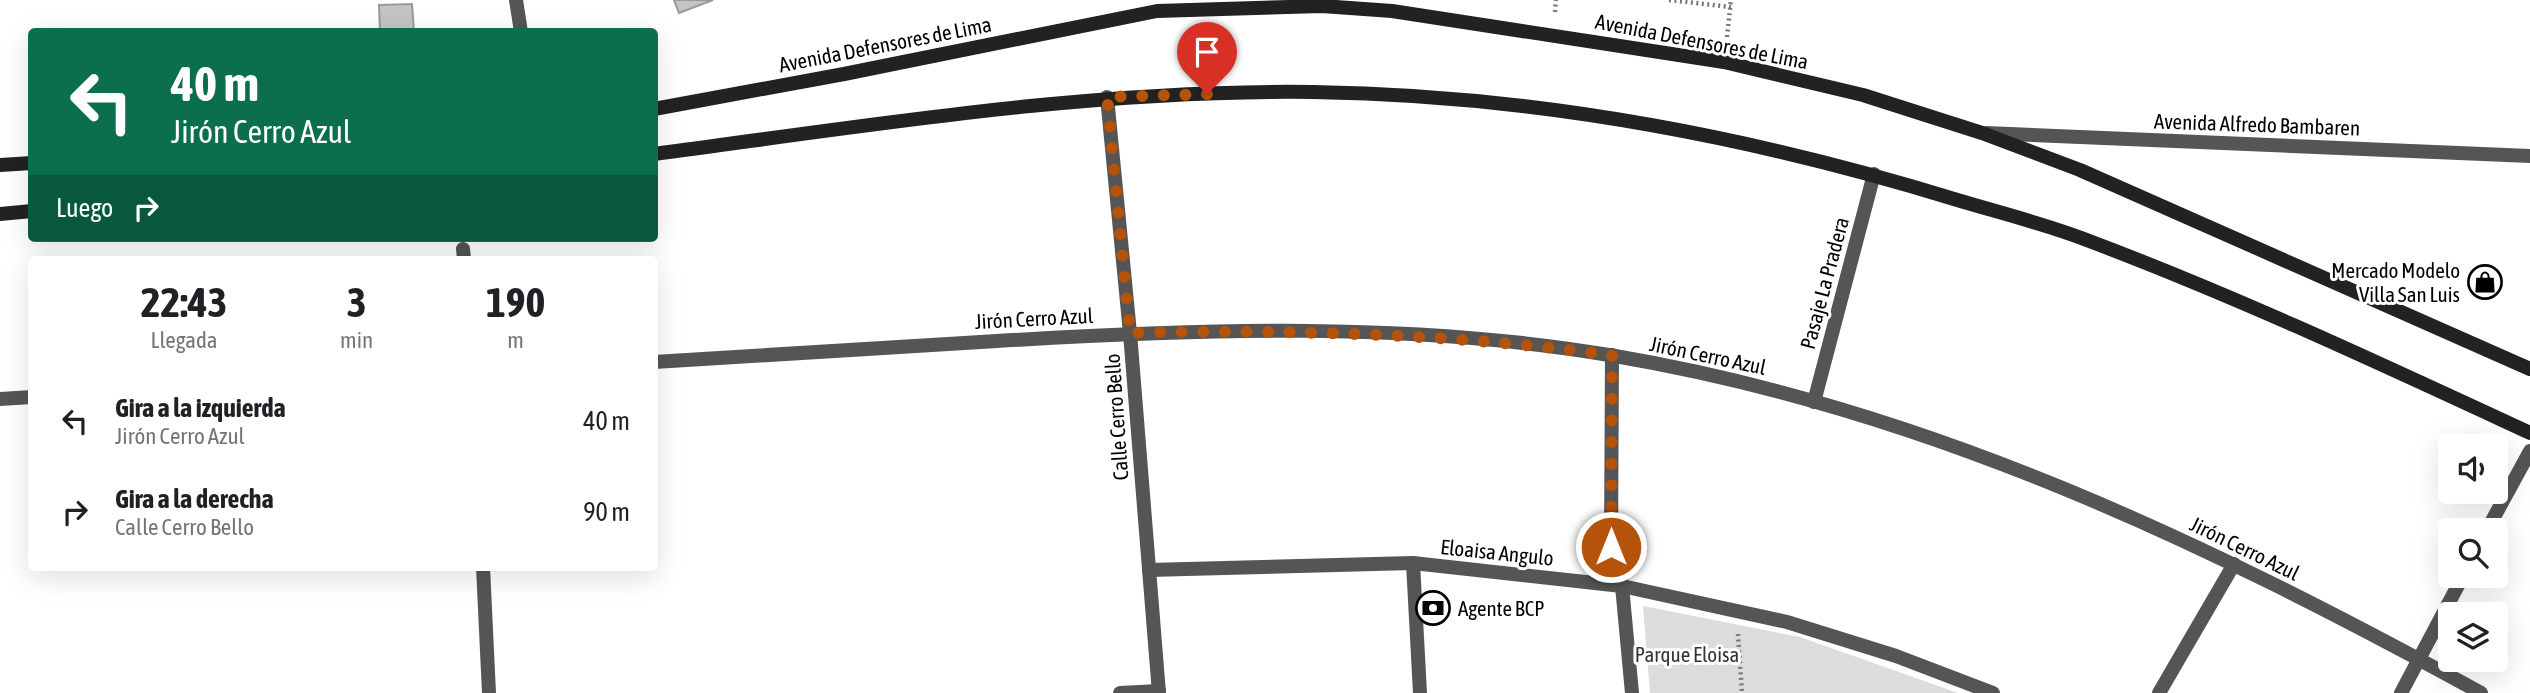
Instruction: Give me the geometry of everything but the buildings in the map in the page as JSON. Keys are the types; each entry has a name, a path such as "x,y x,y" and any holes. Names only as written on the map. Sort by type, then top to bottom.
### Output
{"main road":[{"name":"Avenida Defensores de Lima","path":"658,108 1157,11 1322,6 1392,11 1724,62 1863,95 1982,133 2080,170 2530,369"},
{"path":"658,154 877,124 1107,97 1307,92 1506,103 1735,141 1874,174 2080,237 2327,338 2530,433"},
{"path":"0,165 28,163"},
{"path":"0,214 28,211"}],"street":[{"path":"516,0 520,28"},
{"name":"Calle Cerro Bello","path":"1107,97 1130,333 1159,692"},
{"name":"Avenida Alfredo Bambaren","path":"1982,133 2530,156"},
{"name":"Pasaje La Pradera","path":"1814,402 1874,174"},
{"name":"Jirón Cerro Azul","path":"658,362 1130,333 1283,330 1516,343 1612,355 1728,377 1910,429 2006,464 2092,499 2234,564 2481,693"},
{"path":"1612,355 1611,547 1622,586 1632,693"},
{"path":"0,399 28,397"},
{"path":"2494,518 2530,451"},
{"path":"1413,563 1419,693"},
{"name":"Eloaisa Angulo","path":"1149,570 1413,563 1622,586 1787,622 1896,656 1993,693"},
{"path":"2159,693 2234,564"},
{"path":"483,571 489,693"},
{"path":"2402,693 2456,588"},
{"path":"1121,693 1159,692"}],"path":[{"path":"1669,0 1731,7"},
{"path":"1724,62 1731,0"},
{"path":"1737,611 1742,693"}],"green space":[{"name":"Parque Eloisa","path":"1643,606 1800,637 1958,693 1650,693"}],"place":[{"name":"Mercado Modelo Villa San Luis","path":"2485,282"},
{"name":"Agente BCP","path":"1433,608"}],"route":[{"path":"1207,94 1107,97 1130,333 1283,330 1392,334 1516,343 1612,355 1611,547"}]}
